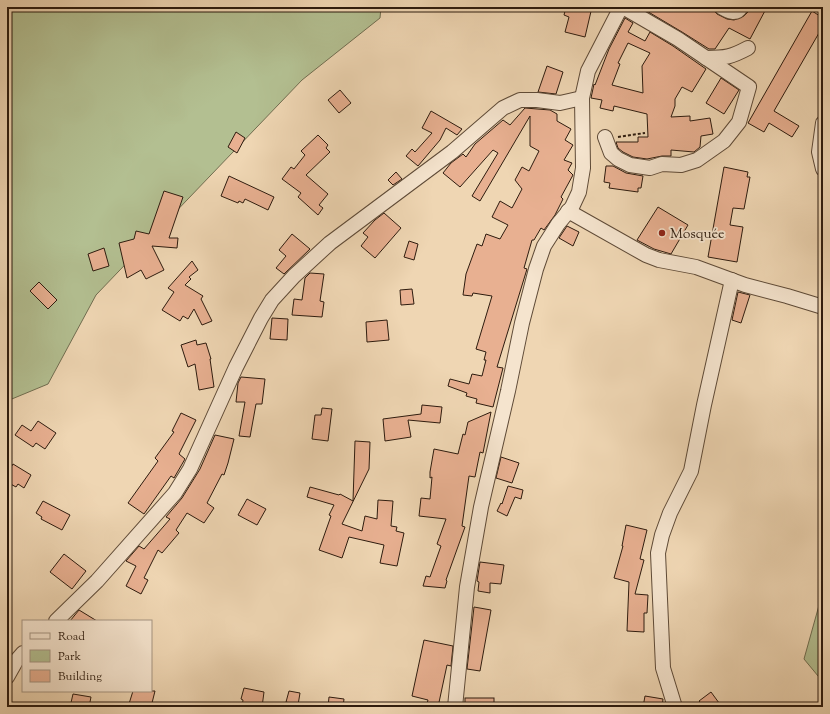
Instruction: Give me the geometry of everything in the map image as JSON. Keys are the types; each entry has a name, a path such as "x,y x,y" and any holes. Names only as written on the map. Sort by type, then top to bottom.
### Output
{"street":[{"path":"455,707 462,625 481,507 522,323 536,269 544,246 579,192 583,168 582,98 588,71 621,7 678,39 749,87 739,122 724,141 697,160 681,165 662,164 650,168 630,165 618,159 611,153 605,137"},
{"path":"721,7 729,12 735,12 741,7"},
{"path":"706,58 723,58 734,56 748,48"},
{"path":"57,620 97,581 175,493 190,469 260,318 272,300 294,276 330,243 452,152 503,108 520,100 537,100 560,103 582,98"},
{"path":"823,123 819,152 823,169"},
{"path":"568,211 646,255 659,260 696,267 745,286 787,296 823,307"},
{"path":"675,707 662,668 658,553 662,535 670,513 691,471 732,280"},
{"path":"7,677 16,661 22,654"}],"path":[{"path":"605,137 645,133"}],"green space":[{"path":"7,7 381,7 380,18 302,80 96,295 48,384 7,401"},
{"path":"823,591 823,682 804,659"}],"building":[{"path":"566,7 592,7 585,37 565,32 569,17 564,15"},
{"path":"640,7 713,7 717,14 727,19 734,20 744,16 748,12 749,7 767,7 750,39 729,28 715,49 709,49"},
{"path":"812,11 823,18 823,26 774,111 799,126 792,137 769,123 764,132 748,123"},
{"path":"625,18 633,23 628,32 645,41 650,32 706,69 692,92 682,87 675,99 675,106 671,117 690,116 690,121 710,118 713,134 701,136 700,147 694,152 671,150 671,156 647,159 633,157 618,148 616,142 638,142 638,137 648,137 647,114 614,106 613,111 600,108 602,100 591,98 594,84 595,85 609,49","holes":["628,43 650,53 642,66 643,93 612,85 620,64 618,63"]},
{"path":"547,66 563,72 556,94 538,92"},
{"path":"721,78 739,90 724,114 706,103"},
{"path":"340,90 351,103 339,113 328,100"},
{"path":"525,108 550,110 557,114 557,121 571,129 565,140 573,145 564,160 572,163 568,170 573,175 561,197 563,199 555,215 544,230 541,228 534,240 532,240 524,268 527,269 497,367 503,368 493,407 476,403 477,399 466,396 467,393 448,386 450,379 469,384 472,374 482,376 486,360 484,360 486,352 476,349 492,296 473,293 472,296 463,295 466,274 477,244 482,246 486,234 500,239 508,225 492,217 500,201 512,208 522,189 515,180 522,167 529,171 539,151 530,146 530,116 480,201 472,196 498,153 493,150 460,187 443,173 451,163 463,154 466,157 475,144 503,120 510,125"},
{"path":"431,111 462,129 457,135 446,128 440,140 418,166 406,156 412,149 415,152 432,133 422,128"},
{"path":"236,132 245,138 237,153 228,147"},
{"path":"318,135 328,145 326,148 330,152 306,175 328,194 319,205 323,208 318,215 298,197 301,193 282,179 291,167 294,169 305,155 301,151"},
{"path":"606,166 613,166 626,173 643,176 641,188 638,188 638,192 609,188 610,183 604,182"},
{"path":"724,167 748,172 747,177 750,177 744,209 733,208 730,225 743,227 737,262 708,257"},
{"path":"396,172 402,179 393,185 388,180"},
{"path":"229,176 274,197 268,210 245,199 243,203 239,201 238,203 221,196"},
{"path":"164,191 183,197 169,238 178,238 177,248 152,246 164,270 146,279 141,270 127,278 119,243 134,239 136,231 149,234"},
{"name":"Mosquée","path":"658,207 688,225 671,254 654,249 637,240"},
{"path":"384,213 401,228 375,258 361,246 368,237 363,233"},
{"path":"567,226 579,232 573,246 559,238"},
{"path":"292,234 310,249 284,274 276,268 286,256 279,250"},
{"path":"409,241 418,244 414,260 404,257"},
{"path":"104,248 109,266 93,271 88,254"},
{"path":"192,261 198,270 189,277 191,279 185,285 203,296 201,299 212,321 202,325 194,309 188,319 183,316 180,321 162,310 174,292 168,288"},
{"path":"310,273 324,274 320,301 324,302 322,317 292,315 294,299 302,300 305,278"},
{"path":"39,282 57,300 48,309 30,291"},
{"path":"412,289 414,304 401,305 400,290"},
{"path":"738,292 750,295 741,323 732,320"},
{"path":"272,318 288,319 287,340 270,339"},
{"path":"387,320 389,340 367,342 366,322"},
{"path":"196,340 197,345 206,343 211,359 214,387 199,390 195,364 188,367 181,345"},
{"path":"241,377 265,379 262,404 256,404 250,437 239,436 245,402 236,402 238,383"},
{"path":"422,405 442,407 440,423 408,420 411,437 385,441 383,419 421,414"},
{"path":"322,408 332,409 328,441 312,439 315,415 321,415"},
{"path":"491,412 483,453 480,452 475,477 469,476 462,526 465,527 446,580 445,588 423,586 426,576 430,577 441,546 437,544 446,519 419,516 421,498 430,499 432,477 430,478 430,472 434,449 458,454 468,422"},
{"path":"181,413 196,420 179,454 185,459 174,478 171,476 144,514 128,503 158,461 155,458 174,432 172,431"},
{"path":"38,421 56,433 45,449 36,443 33,447 15,435 22,425 31,431"},
{"path":"215,435 234,439 224,475 222,474 207,503 214,508 204,523 187,513 176,530 179,533 162,553 158,550 144,578 148,580 141,594 126,586 136,566 126,561 139,546 144,549 170,519 166,517 182,498 200,469"},
{"path":"355,441 370,442 369,469 342,524 362,531 365,516 377,519 378,500 393,501 391,526 397,527 396,531 404,533 397,566 380,563 384,545 349,537 342,558 319,550 331,516 329,515 334,505 307,497 310,487 339,495 340,494 353,501"},
{"path":"501,457 519,463 512,483 496,478"},
{"path":"13,464 31,475 24,488 18,484 16,487 7,482 7,474"},
{"path":"508,486 523,490 521,499 515,497 507,516 497,511 501,503 502,504"},
{"path":"247,499 266,509 257,525 238,515"},
{"path":"43,501 70,515 62,530 41,519 42,517 36,513"},
{"path":"626,525 647,530 640,559 644,560 635,594 648,595 647,613 644,613 644,632 627,631 629,582 614,578 623,546"},
{"path":"64,554 86,571 72,589 50,572"},
{"path":"480,562 504,565 501,584 490,583 490,593 478,591 479,582 477,581"},
{"path":"474,607 491,610 480,671 467,669"},
{"path":"79,610 95,620 71,620"},
{"path":"424,640 453,646 451,666 447,665 438,707 426,707 428,700 412,696"},
{"path":"244,688 264,692 262,707 242,707 243,700 241,699"},
{"path":"155,691 151,707 128,707 133,692"},
{"path":"289,691 300,693 298,705 286,702"},
{"path":"711,692 722,707 704,707 699,701"},
{"path":"73,694 91,697 89,707 70,707"},
{"path":"645,696 663,699 662,707 643,707"},
{"path":"329,697 344,699 343,707 328,707"},
{"path":"465,698 494,698 494,707 465,707"}],"place":[{"name":"Mosquée","path":"662,233"}]}
